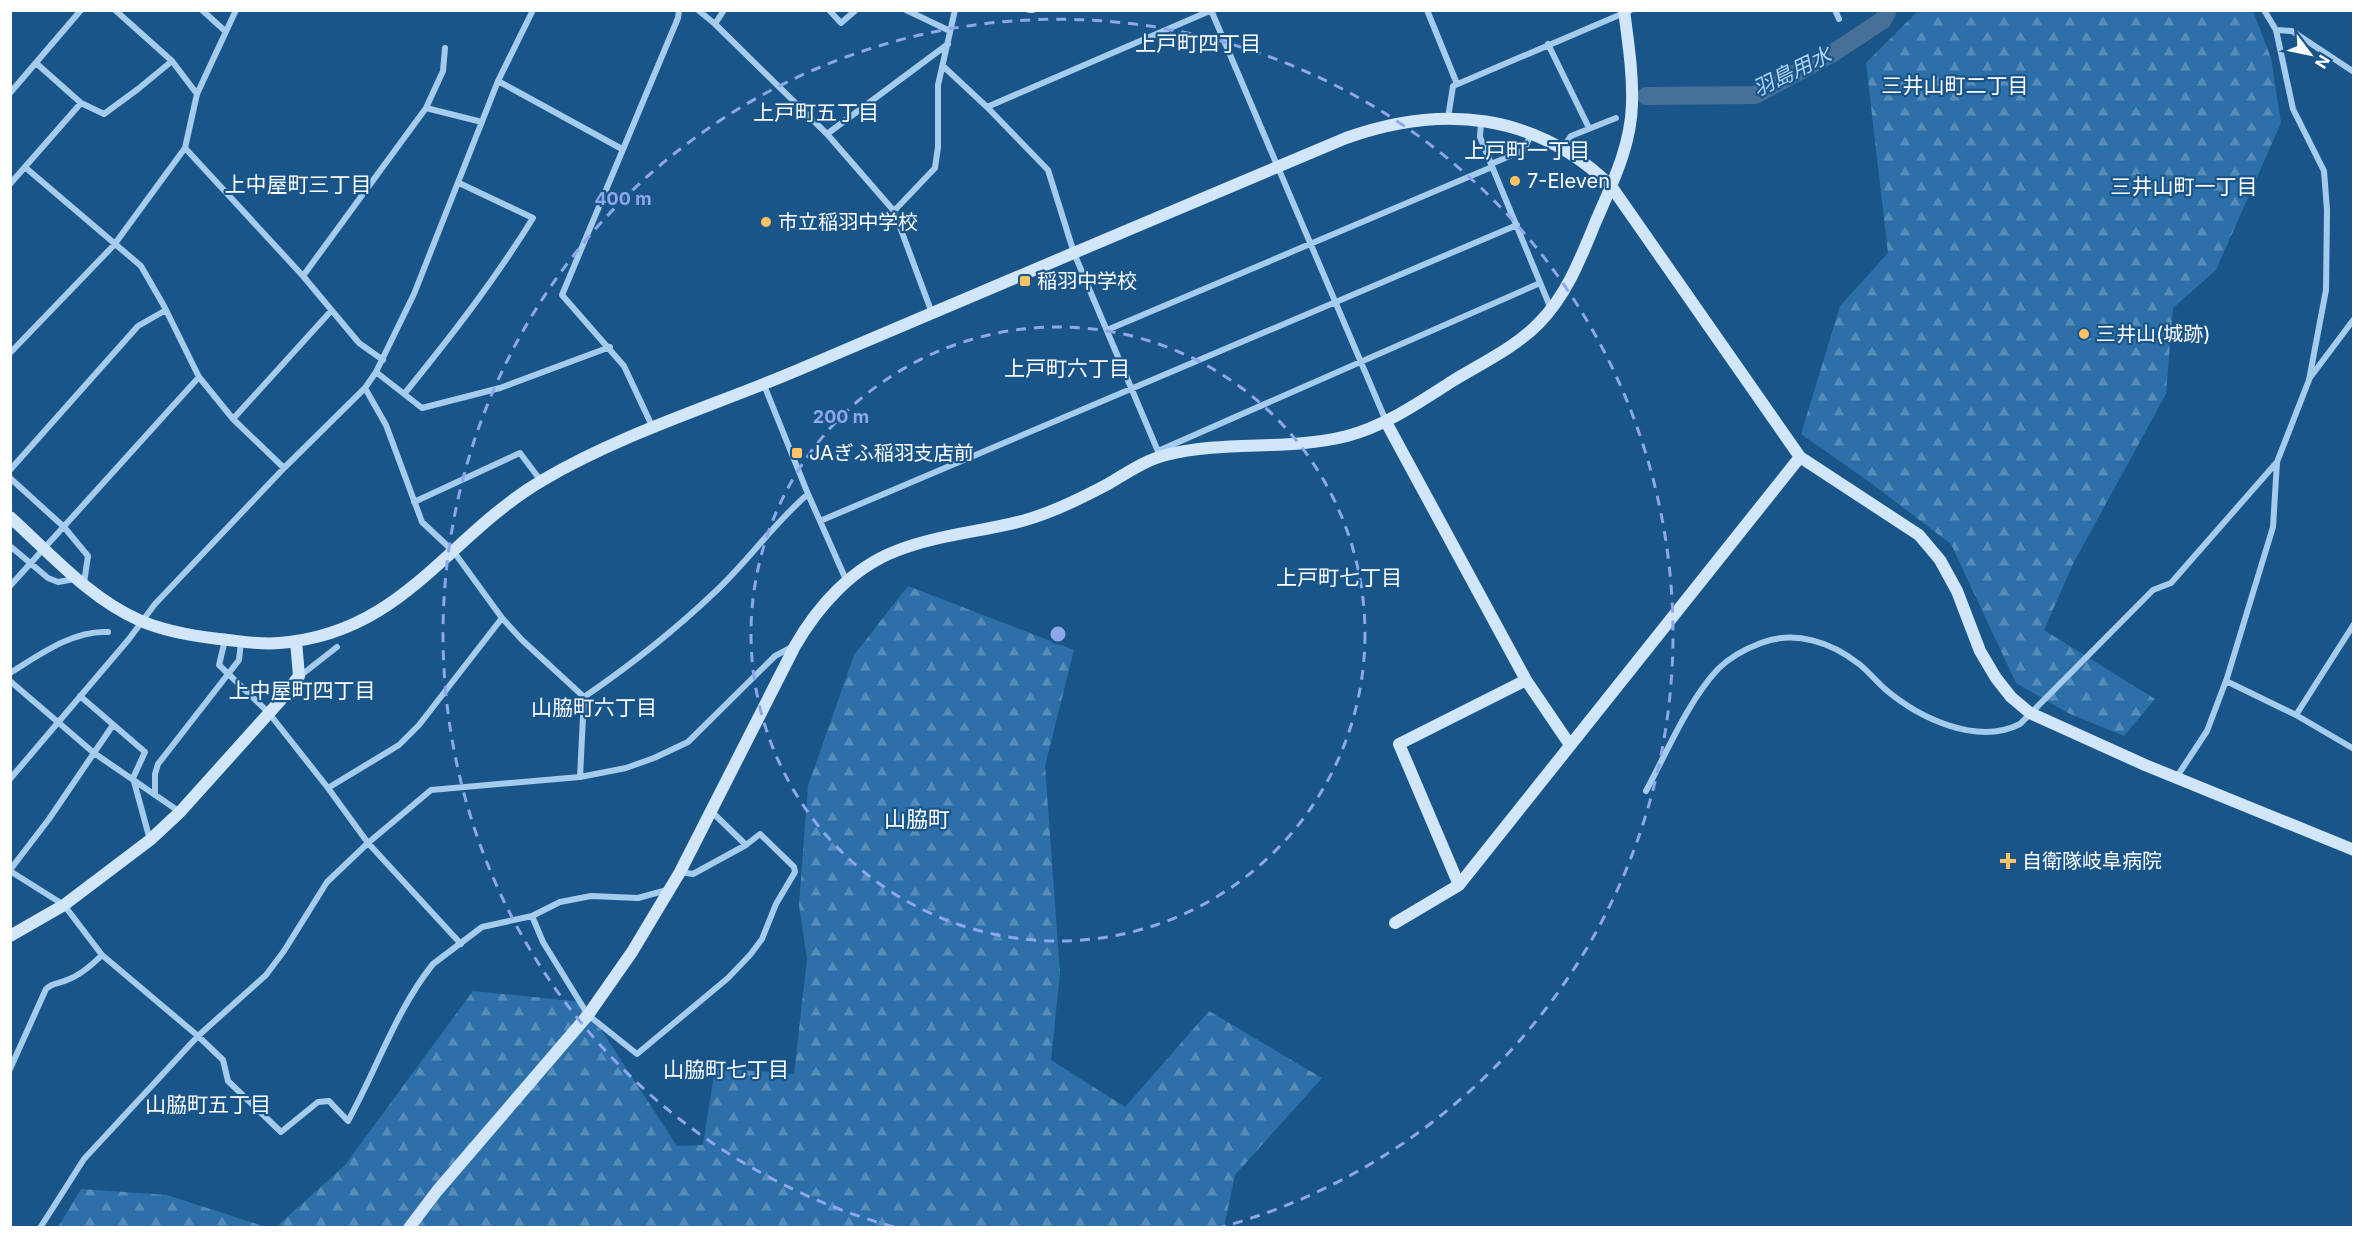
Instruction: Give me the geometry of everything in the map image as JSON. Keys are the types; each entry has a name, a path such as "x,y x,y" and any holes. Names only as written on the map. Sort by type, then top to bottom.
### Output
{"street":[{"path":"10,93 81,10"},
{"path":"115,10 172,61 196,94"},
{"path":"201,10 225,31"},
{"path":"10,353 114,244 185,148 196,94 236,10"},
{"path":"10,779 155,604 284,468 365,388 376,372 423,273 498,81 532,10"},
{"path":"652,426 624,366 610,347 562,295 621,149 678,18 679,10"},
{"path":"698,10 827,134 894,211 933,313"},
{"path":"715,24 724,10"},
{"path":"829,10 841,23 856,10"},
{"path":"906,10 950,32"},
{"path":"894,211 935,168 938,147 938,85 955,10"},
{"path":"1427,10 1457,84"},
{"path":"1835,10 1839,19"},
{"path":"2176,778 2207,731 2226,681 2273,527 2277,462 2309,380 2326,291 2324,171 2292,109 2276,30 2264,10"},
{"path":"987,107 1211,11 1386,422 1526,680 1570,746"},
{"path":"1159,454 1337,438 1362,432 1386,422 1515,342 1538,324 1551,309 1572,275 1611,186 1628,139 1632,106 1632,60 1626,11 1453,86 1448,118"},
{"path":"2276,30 2292,31 2354,72"},
{"path":"827,134 948,44"},
{"path":"1548,44 1589,128"},
{"path":"303,276 426,108 443,71 445,48"},
{"path":"36,63 81,103 104,114 172,61"},
{"path":"943,66 987,107 1048,170 1074,253 1159,454"},
{"path":"498,81 621,149"},
{"path":"10,184 81,103"},
{"path":"426,108 482,122"},
{"path":"10,517 98,596 142,622 164,629 254,644 296,641 333,632 372,616 403,595 490,518 541,481 652,426 764,385 1346,138 1384,125 1422,118 1481,120 1516,128 1562,149 1611,186 1800,457 1919,535 1940,560 1957,591 1980,651 1996,678 2011,697 2030,713 2176,778 2354,850"},
{"path":"1562,149 1571,136 1616,118"},
{"path":"1481,120 1480,137 1551,309"},
{"path":"1107,330 1492,166 1524,150 1531,134"},
{"path":"185,148 303,276 359,342 383,360"},
{"path":"26,168 141,266 199,376 233,418 284,468"},
{"path":"405,393 471,312 503,267 533,218 459,183"},
{"path":"820,521 1516,225"},
{"path":"409,1227 437,1191 588,1016 632,952 671,889 810,619 847,582 863,569 895,551 1048,513 1159,454 1540,283"},
{"path":"10,470 138,326 166,310"},
{"path":"233,418 331,311"},
{"path":"2309,380 2354,319"},
{"path":"376,372 422,408 500,388 610,347"},
{"path":"10,586 46,549 199,376"},
{"path":"764,385 808,495 847,582"},
{"path":"365,388 386,425 422,522 454,552 502,618 522,640 584,697"},
{"path":"414,502 520,453 541,481"},
{"path":"1395,923 1459,885 1800,457"},
{"path":"1646,791 1694,703 1716,671 1746,649 1770,640 1791,638 1813,640 1828,645 1859,664 1886,690 1910,706 1954,727 1985,733 2007,731 2020,724 2153,590 2171,583 2277,462"},
{"path":"10,478 64,527 88,556 81,581"},
{"path":"584,697 651,648 717,590 785,514 808,495"},
{"path":"10,546 48,578 58,582 81,581"},
{"path":"328,788 399,745 419,725 502,618"},
{"path":"2296,715 2354,624"},
{"path":"10,673 47,651 72,640 94,631 108,632"},
{"path":"225,639 219,665 268,712 368,843 461,944"},
{"path":"296,641 299,676"},
{"path":"155,795 154,774 158,764 239,660 241,642"},
{"path":"40,1227 84,1159 198,1036 266,975 284,951 327,882 368,843 431,790 580,777 626,768 654,758 688,742 775,656 795,646"},
{"path":"10,936 64,905 150,840 180,812 299,676 338,647"},
{"path":"1459,885 1399,744 1526,680"},
{"path":"10,681 94,753 180,812"},
{"path":"2226,681 2296,715 2354,748"},
{"path":"80,696 145,753 133,778 150,840"},
{"path":"580,777 584,697"},
{"path":"113,725 10,870 64,905 102,955 223,1060 228,1081 281,1132 318,1102 329,1101 348,1121 406,1004 427,971 482,927 532,916 560,902 591,896 638,898 671,889"},
{"path":"712,812 746,845"},
{"path":"532,916 543,942 588,1016 637,1054 728,978 750,955 762,939 776,904 795,872 794,867 760,834 746,845 693,874 680,872"},
{"path":"10,1069 46,990 51,984 66,981 86,970 102,955"}],"green space":[{"path":"1918,11 2253,11 2271,58 2281,123 2216,270 2173,308 2166,394 2073,564 2044,630 2155,699 2124,736 2070,714 2016,683 1951,544 1801,434 1840,306 1888,253 1866,63"},
{"path":"908,586 1074,650 1045,766 1060,973 1051,1060 1125,1107 1209,1011 1322,1078 1235,1175 1224,1227 275,1228 345,1165 473,991 583,1002 677,1146 703,1145 715,1068 794,1074 807,959 799,905 808,786 854,655"},
{"path":"81,1189 167,1195 266,1227 58,1227"}],"waterway":[{"name":"羽島用水","path":"1646,96 1755,95 1833,53 1883,20 1888,10"}],"place":[{"name":"7-Eleven","path":"1515,181"},
{"name":"市立稲羽中学校","path":"766,222"},
{"name":"稲羽中学校","path":"1025,281"},
{"name":"三井山(城跡)","path":"2084,334"},
{"name":"JAぎふ稲羽支店前","path":"797,453"},
{"name":"自衛隊岐阜病院","path":"2008,861"}],"district":[{"name":"上戸町四丁目","path":"1198,44"},
{"name":"三井山町二丁目","path":"1955,86"},
{"name":"上戸町五丁目","path":"816,113"},
{"name":"上戸町一丁目","path":"1527,151"},
{"name":"上中屋町三丁目","path":"298,185"},
{"name":"三井山町一丁目","path":"2184,187"},
{"name":"上戸町六丁目","path":"1067,369"},
{"name":"上戸町七丁目","path":"1339,578"},
{"name":"上中屋町四丁目","path":"302,691"},
{"name":"山脇町六丁目","path":"594,708"},
{"name":"山脇町","path":"917,819"},
{"name":"山脇町七丁目","path":"726,1070"},
{"name":"山脇町五丁目","path":"208,1105"}]}
